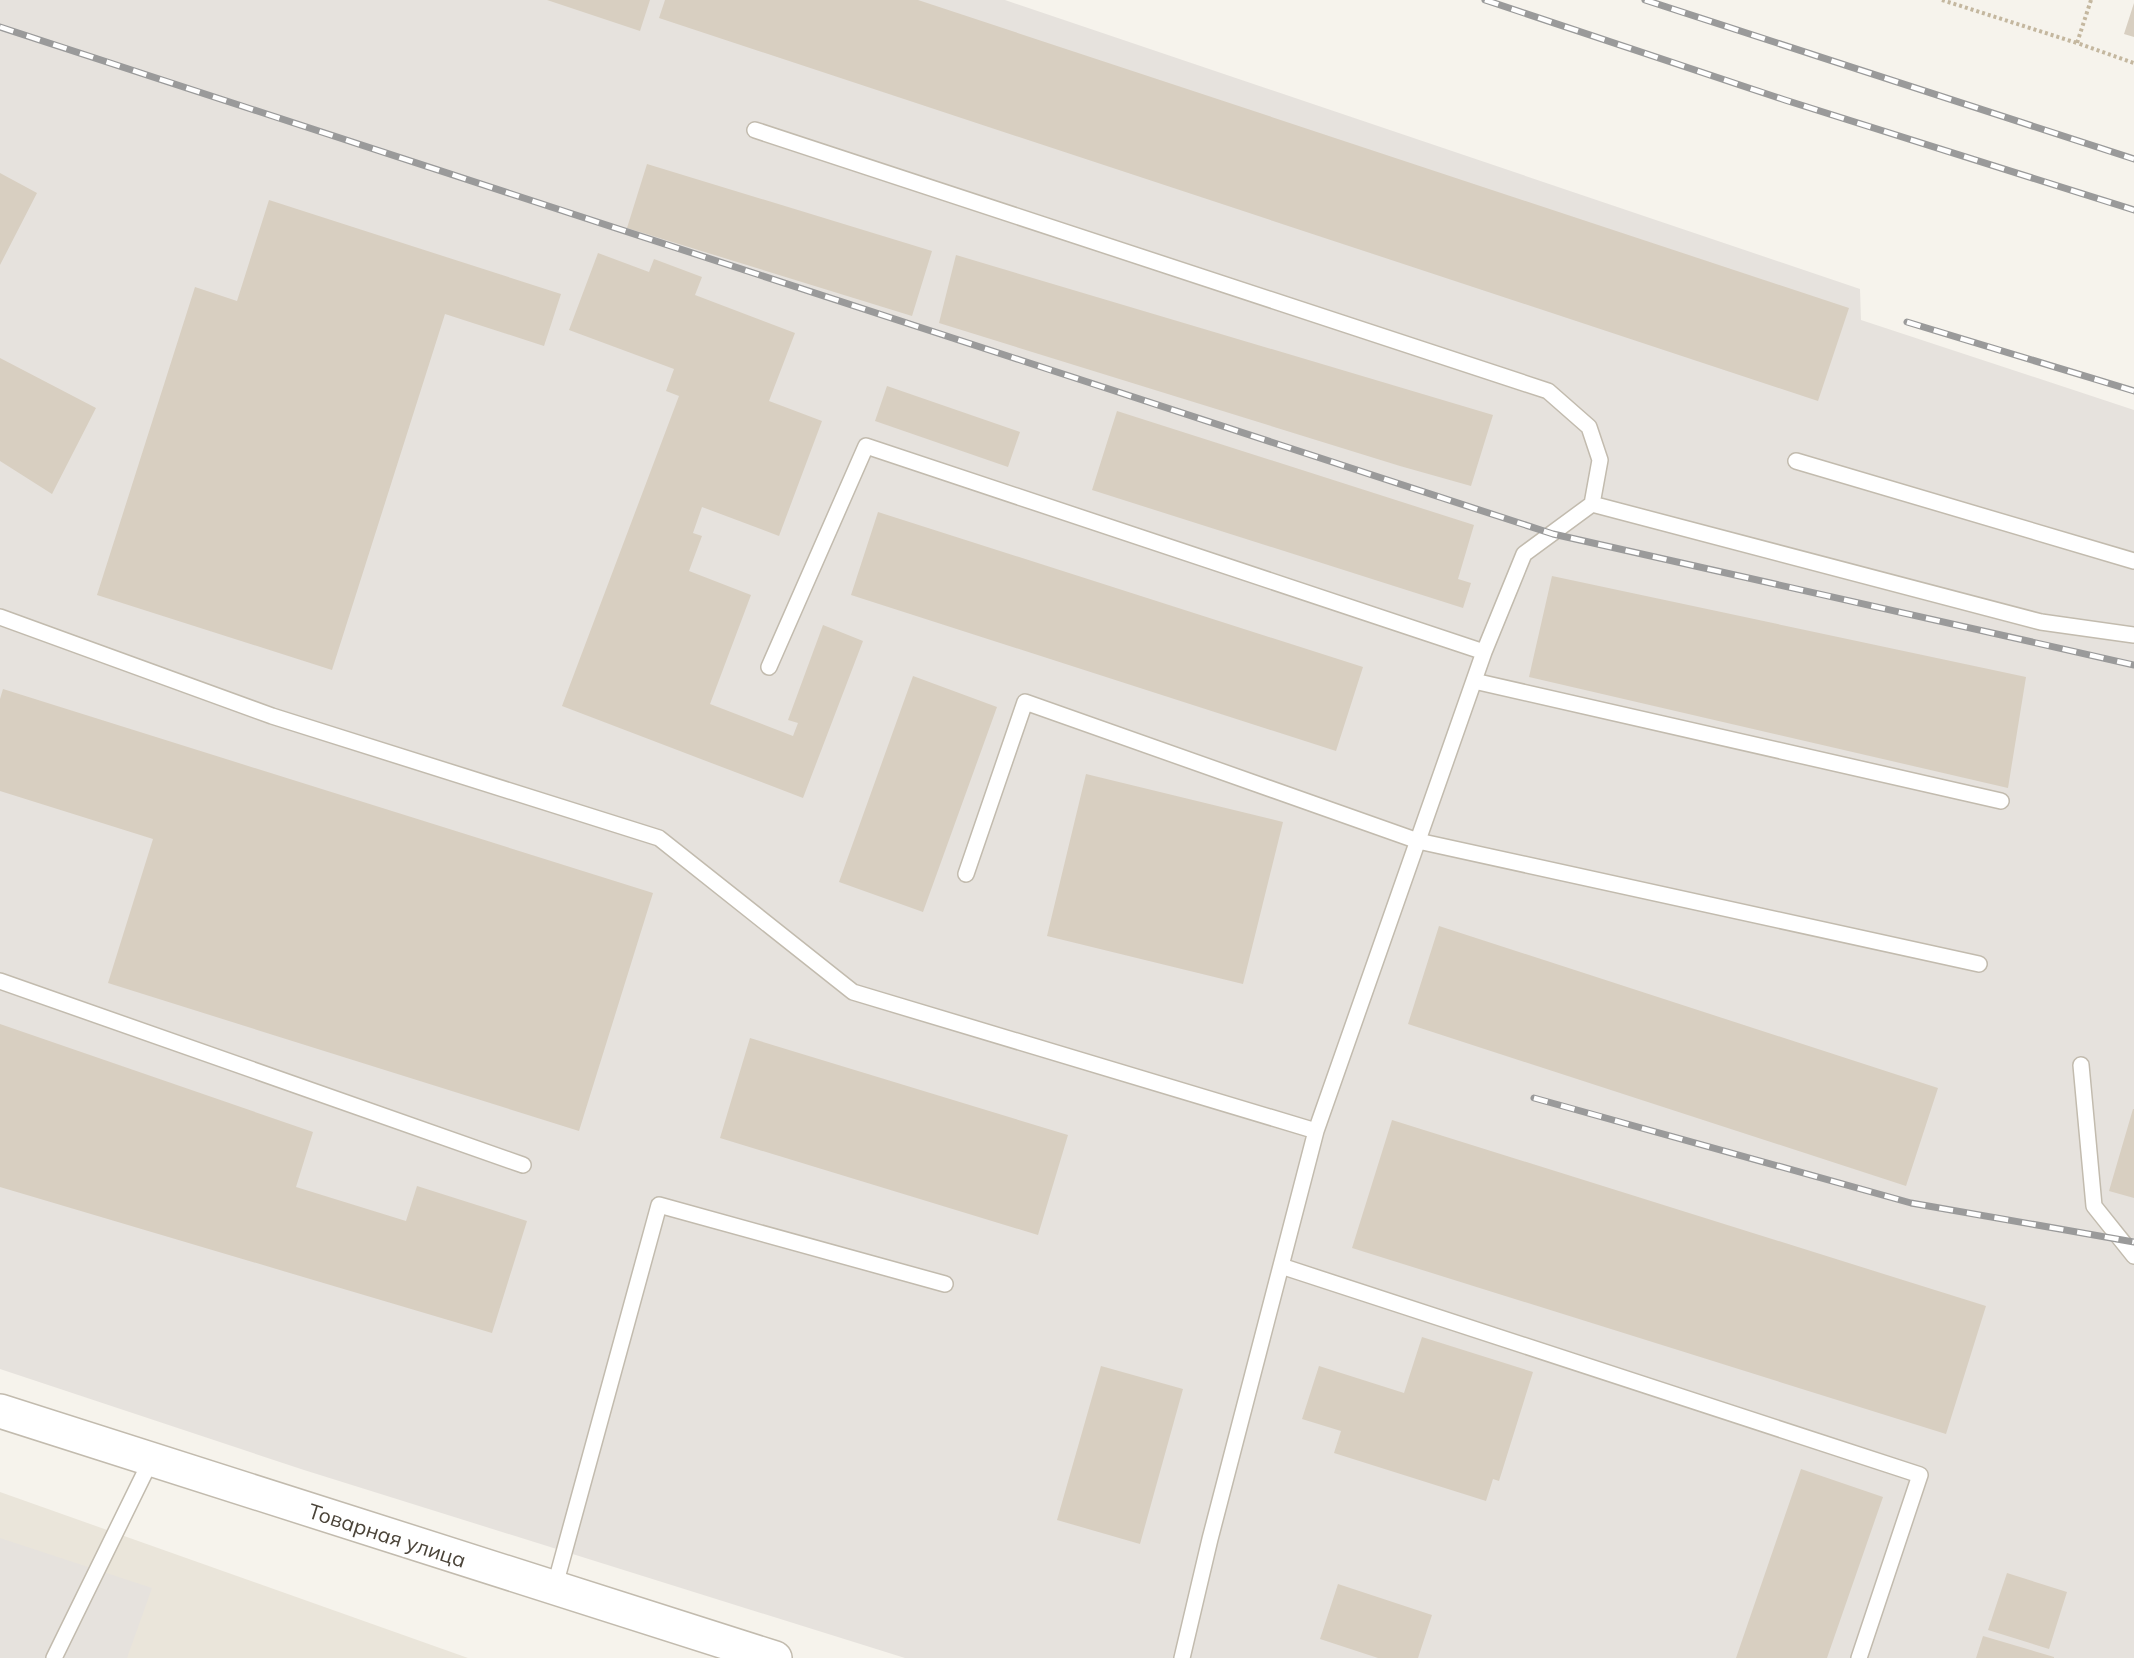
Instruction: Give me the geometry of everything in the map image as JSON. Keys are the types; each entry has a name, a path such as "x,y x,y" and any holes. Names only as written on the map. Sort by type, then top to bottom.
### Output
{"street":[{"name":"Товарная улица","path":"0,1411 773,1658"}],"lane":[{"path":"755,130 1548,391 1589,427 1600,460 1592,504 1524,554 1484,652 1316,1131 1210,1539 1182,1658"},
{"path":"769,667 866,446 1484,652"},
{"path":"1796,461 2134,561"},
{"path":"1592,504 2041,622 2134,636"},
{"path":"0,617 272,716 659,838 853,992 1316,1131"},
{"path":"1474,681 2001,801"},
{"path":"966,874 1025,702 1418,841 1979,964"},
{"path":"0,981 523,1165"},
{"path":"2081,1065 2094,1206 2134,1256"},
{"path":"554,1589 659,1204 945,1284"},
{"path":"1281,1266 1920,1475 1859,1658"},
{"path":"54,1658 151,1460"}],"path":[{"path":"1942,0 2134,63"},
{"path":"2077,43 2091,0"}],"shaded area":[{"path":"0,0 1005,0 1860,289 1861,320 2134,410 2134,1658 905,1658 304,1470 0,1369"},
{"path":"0,1492 468,1658 0,1658"},
{"path":"0,1538 152,1588 127,1658 0,1658"}],"building":[{"path":"547,0 650,0 640,31"},
{"path":"665,0 918,0 1849,308 1818,401 659,18"},
{"path":"2134,3 2134,37 2124,34"},
{"path":"647,164 932,251 912,316 627,228"},
{"path":"0,173 37,193 0,265"},
{"path":"269,200 561,294 544,346 445,314 332,670 97,595 195,287 237,301"},
{"path":"598,253 649,272 654,259 702,277 695,295 795,333 769,401 822,421 779,536 702,507 693,533 702,536 689,571 751,595 710,704 793,736 798,723 788,720 823,625 863,641 803,798 562,706 679,396 666,391 674,369 569,330"},
{"path":"956,255 1493,415 1471,486 939,323"},
{"path":"0,358 96,408 52,494 0,461"},
{"path":"887,386 1020,432 1008,467 875,421"},
{"path":"1117,411 1474,525 1458,579 1471,583 1463,608 1092,490"},
{"path":"878,512 1363,667 1336,751 851,595"},
{"path":"1552,576 2026,677 2008,788 1529,677"},
{"path":"913,676 997,707 923,912 839,882"},
{"path":"3,689 653,893 579,1131 108,983 153,839 0,791 0,699"},
{"path":"1086,774 1283,822 1243,984 1047,936"},
{"path":"1439,926 1938,1088 1906,1186 1408,1024"},
{"path":"0,1024 313,1132 296,1187 406,1221 417,1186 527,1221 492,1333 0,1187"},
{"path":"750,1038 1068,1135 1038,1235 720,1138"},
{"path":"2134,1109 2134,1198 2109,1191"},
{"path":"1392,1120 1986,1306 1946,1434 1352,1248"},
{"path":"1422,1337 1533,1372 1499,1481 1493,1479 1486,1501 1334,1453 1341,1431 1302,1419 1319,1366 1404,1393"},
{"path":"1101,1366 1183,1389 1140,1544 1057,1520"},
{"path":"1801,1469 1883,1497 1827,1658 1736,1658"},
{"path":"2007,1573 2067,1592 2049,1649 1988,1630"},
{"path":"1338,1584 1432,1615 1418,1658 1378,1658 1320,1639"},
{"path":"1983,1636 2054,1657 2054,1658 1976,1658"}],"railway":[{"path":"1485,0 1785,100 2134,210"},
{"path":"1645,0 2134,159"},
{"path":"0,27 1553,534 2134,665"},
{"path":"1907,322 2134,391"},
{"path":"1534,1098 1911,1203 2134,1242"}]}
